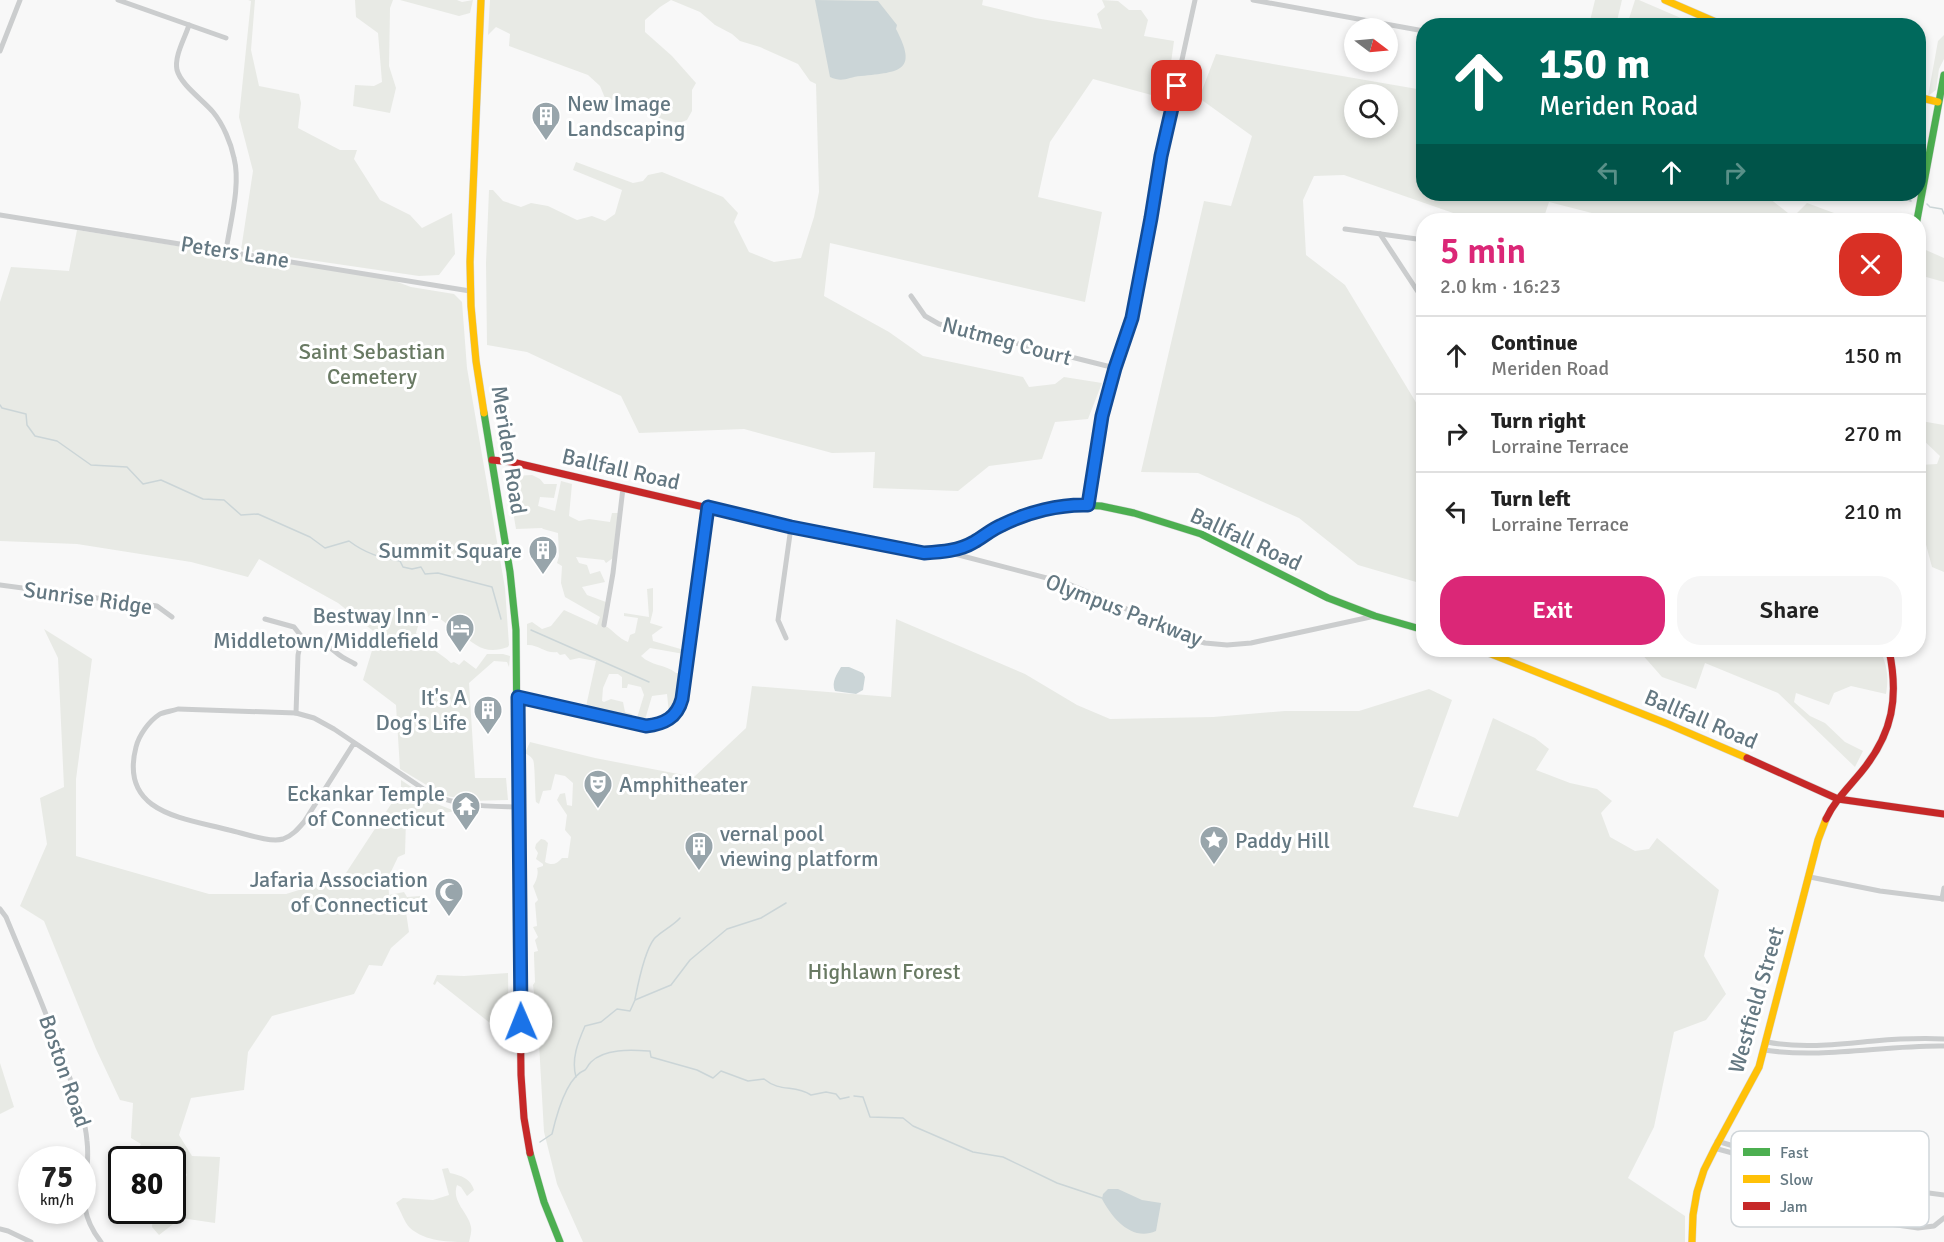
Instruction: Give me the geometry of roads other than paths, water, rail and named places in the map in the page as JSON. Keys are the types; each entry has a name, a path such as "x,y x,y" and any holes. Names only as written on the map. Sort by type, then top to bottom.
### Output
{"main road":[{"name":"Meriden Road","path":"481,0 470,291 474,342 513,591 517,650 523,1114 529,1151 539,1188 560,1242"},
{"path":"1665,0 1707,18"},
{"path":"1926,169 1944,75"},
{"path":"1926,99 1938,102"},
{"name":"Ballfall Road","path":"492,460 512,462 791,527 924,553 946,552 971,544 1001,525 1066,505 1088,505 1134,513 1201,534 1328,598 1375,616 1416,628"},
{"name":"Ballfall Road","path":"1499,657 1668,724 1838,799 1944,814"},
{"name":"Westfield Street","path":"1692,1242 1696,1194 1704,1168 1715,1144 1748,1090 1767,1042 1818,840 1826,818 1838,799 1865,768 1886,732 1895,694 1891,657"}],"street":[{"path":"0,51 20,0"},
{"path":"118,0 226,38"},
{"path":"1088,505 1099,435 1115,368 1133,311 1161,156 1195,0"},
{"path":"1253,0 1416,30"},
{"path":"189,25 177,57 177,70 189,88 214,114 226,135 235,159 236,180 226,250"},
{"name":"Peters Lane","path":"0,215 470,291"},
{"path":"1345,229 1416,239"},
{"path":"1380,234 1416,289"},
{"name":"Nutmeg Court","path":"910,296 925,316 939,324 1115,368"},
{"path":"603,625 613,573 623,488"},
{"path":"518,697 646,726 664,722 674,716 682,699 708,507"},
{"path":"786,638 778,620 791,527"},
{"name":"Olympus Parkway","path":"946,552 1066,583 1184,637 1205,643 1227,645 1251,643 1375,616"},
{"name":"Sunrise Ridge","path":"0,585 158,606 172,617"},
{"path":"265,619 294,627 302,637"},
{"path":"302,637 323,641 340,656 355,664"},
{"path":"296,713 298,655 302,637"},
{"path":"354,743 304,822 294,833 281,840 263,838 159,810 145,798 135,781 132,760 137,742 146,726 160,714 177,709 296,713 314,718 354,743 431,794 444,800 468,806 519,807"},
{"path":"1809,877 1880,891 1943,899 1944,888"},
{"name":"Boston Road","path":"0,909 6,916 53,1031 83,1117 88,1154 83,1196 84,1209 90,1226 101,1242"},
{"path":"1767,1042 1819,1046 1944,1039"},
{"path":"1764,1050 1819,1054 1896,1043 1944,1046"},
{"path":"1819,1046 1819,1054"},
{"path":"1715,1144 1731,1148"},
{"path":"1929,1193 1944,1195"},
{"path":"1929,1227 1934,1226 1944,1218"},
{"path":"1911,1227 1926,1227"},
{"path":"0,1229 31,1242"}],"waterway":[{"path":"1927,204 1930,207 1942,209 1944,214"},
{"path":"0,405 2,408 26,414 27,425 35,436 57,441 91,465 127,467 143,484 161,480 203,499 224,500 241,515 258,514 310,537 325,548 349,541 373,554 400,561 403,567 412,569 421,567 425,574 438,573 492,587 501,619"},
{"path":"531,630 649,682"},
{"path":"576,1077 575,1057 585,1026 601,1022 617,1009 630,1011 635,1000 671,985 690,960 727,929 761,918 786,903"},
{"path":"635,999 650,945 657,936 680,918"},
{"path":"540,1142 552,1134 563,1098 572,1081 597,1057 611,1052 650,1051 651,1057 697,1070 713,1078 721,1071 748,1081 764,1079 776,1086 799,1090 811,1095 826,1092 836,1094 840,1099 849,1097"},
{"path":"854,1096 863,1097 870,1117 903,1118 913,1126 973,1152 1003,1157 1057,1183 1102,1198"}],"place":[{"name":"New Image Landscaping","path":"546,142"},
{"name":"Summit Square","path":"543,576"},
{"name":"Bestway Inn - Middletown/Middlefield","path":"460,654"},
{"name":"It's A Dog's Life","path":"488,736"},
{"name":"Amphitheater","path":"598,810"},
{"name":"Eckankar Temple of Connecticut","path":"466,832"},
{"name":"Paddy Hill","path":"1214,866"},
{"name":"vernal pool viewing platform","path":"699,872"},
{"name":"Jafaria Association of Connecticut","path":"449,918"}],"park label":[{"name":"Saint Sebastian Cemetery","path":"372,364"},
{"name":"Highlawn Forest","path":"884,971"}]}
